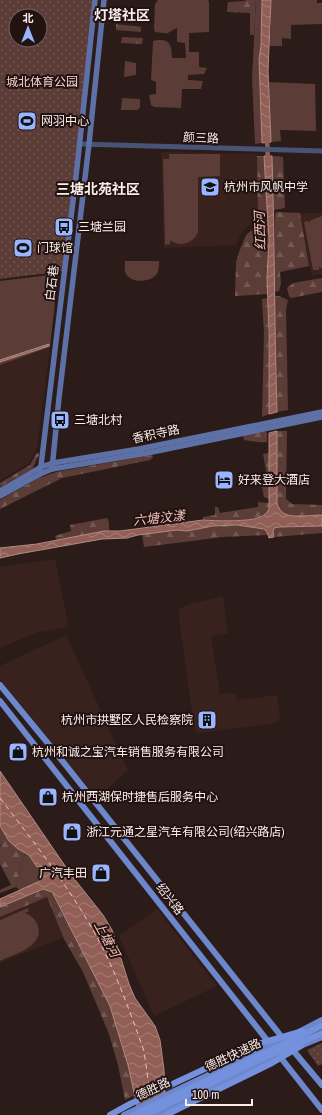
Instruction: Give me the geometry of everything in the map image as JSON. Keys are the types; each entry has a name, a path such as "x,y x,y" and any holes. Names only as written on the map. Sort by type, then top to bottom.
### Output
{"highway":[{"path":"110,1115 130,1104 258,1044 322,1026"},
{"name":"德胜快速路","path":"134,1112 322,1026"},
{"path":"167,1112 272,1063 322,1033"},
{"name":"德胜快速路","path":"145,1115 261,1059 322,1033"}],"main road":[{"name":"白石巷","path":"40,474 80,144 95,0"},
{"name":"白石巷","path":"52,466 104,0"},
{"name":"香积寺路","path":"0,496 52,466 322,412"},
{"name":"香积寺路","path":"0,491 41,467 147,453 322,417"},
{"name":"绍兴路","path":"0,684 322,1085"},
{"name":"绍兴路","path":"0,701 270,1046 322,1110"},
{"name":"德胜路","path":"124,1115 134,1112 168,1094 322,1020"},
{"name":"德胜路","path":"156,1115 167,1112 278,1055 322,1037"},
{"path":"236,1062 241,1062 244,1065 245,1069 243,1072"}],"street":[{"name":"颜三路","path":"80,144 322,151"}],"shaded area":[{"name":"杭州市风帆中学","path":"161,152 257,154 258,218 241,234 236,245 164,248"},
{"path":"300,213 322,213 322,274 313,276 309,266"},
{"path":"50,347 37,448 29,463 0,480 0,365"},
{"path":"55,559 68,623 67,626 38,632 0,648 0,567"},
{"path":"223,596 228,633 211,636 220,694 236,693 237,700 277,695 280,717 279,721 275,723 198,733 195,731 194,726 178,610 186,605"},
{"path":"66,635 128,770 97,798 0,679 0,666"},
{"path":"47,897 64,937 0,963 0,917"},
{"path":"157,909 217,986 154,1016 119,936"}],"green space":[{"name":"城北体育公园","path":"0,0 95,0 64,271 0,279"},
{"path":"158,0 208,0 209,2 209,32 189,33 189,52 199,52 199,67 207,68 204,74 188,75 188,80 203,81 201,89 182,89 181,108 154,107 151,105 149,95 156,94 156,82 151,80 153,41 166,41 170,45 172,58 186,58 185,43 177,42 177,28 168,33 155,32 155,4"},
{"path":"256,0 262,0 261,46 259,59 262,143 255,144 252,79"},
{"path":"256,0 254,35 250,35 250,13 227,12 228,2"},
{"path":"271,0 317,0 317,3 322,3 322,24 291,25 291,39 282,38 282,46 269,46 271,28"},
{"path":"116,24 141,27 141,32 116,30"},
{"path":"122,37 143,38 142,44 121,43"},
{"path":"125,61 136,63 136,75 124,77"},
{"path":"268,82 315,84 316,131 280,130 281,141 271,142"},
{"path":"122,98 140,99 140,108 137,110 121,110"},
{"path":"169,154 220,154 220,176 198,177 198,232 196,236 186,243 178,244 170,240 170,244 165,245 163,159 169,159"},
{"path":"257,156 264,156 268,213 258,218"},
{"path":"272,156 283,157 285,208 274,210"},
{"path":"276,212 300,213 309,266 280,272 281,284 279,291 274,292 275,214"},
{"path":"322,216 322,269 319,267 319,270 313,270 304,222 308,221 309,223 311,220"},
{"path":"268,219 268,294 235,296 236,262 246,235"},
{"path":"125,261 159,261 158,272 150,279 137,281 126,274"},
{"path":"58,274 50,347 0,365 0,281"},
{"path":"322,278 322,292 291,298 289,296 287,288 293,283"},
{"path":"274,296 279,296 288,300 286,309 288,410 277,412"},
{"path":"268,298 269,414 262,417 264,333 262,299"},
{"path":"265,431 267,433 267,442 244,440 243,435"},
{"path":"277,431 287,431 286,499 292,504 322,505 322,515 289,515 282,512 277,504"},
{"path":"38,453 39,455 32,469 0,487 0,483 30,465"},
{"path":"269,453 269,499 264,497 261,482 268,481 263,454"},
{"path":"152,455 153,457 150,460 62,478 0,509 0,500 39,478 56,472"},
{"path":"258,502 269,503 267,512 260,517 245,520 203,520 203,517 215,515 215,507 218,507 220,513 258,507"},
{"path":"107,518 109,522 109,531 57,541 55,536 71,531 70,525"},
{"path":"237,525 264,529 268,535 223,537 144,547 142,534 177,530 187,531 213,526"},
{"path":"322,526 322,533 274,537 273,532 274,528 279,527"},
{"path":"0,826 9,841 25,853 16,887 0,893 0,890 11,885 0,864"},
{"path":"25,853 29,855 37,866 40,865 44,874 40,881 20,890 16,887"},
{"path":"43,889 51,892 110,1006 128,1065 135,1095 125,1100 118,1065 109,1034 83,972 64,939 47,897 0,917 0,907"},
{"path":"28,908 29,911 25,913 33,918 38,926 39,933 37,939 26,949 0,961 0,920"},
{"path":"322,1043 322,1064 318,1066 307,1050"}],"water":[{"path":"262,0 271,0 268,71 271,142 262,143 259,59 261,46"},
{"path":"264,156 272,156 274,220 277,412 269,414 269,331 267,278 269,240"},
{"path":"49,344 49,346 0,362 0,360"},
{"path":"277,431 277,504 282,512 289,515 322,515 322,526 274,528 274,537 269,538 264,529 237,525 213,526 187,531 177,530 138,535 127,538 102,539 0,558 0,548 37,544 104,531 120,531 203,520 249,520 261,517 269,509 269,433"},
{"name":"上塘河","path":"0,771 72,876 103,915 112,930 135,998 155,1026 160,1040 164,1070 166,1115 139,1115 128,1065 110,1006 52,892 43,889 0,907 0,899 40,881 44,874 40,866 37,867 29,855 18,849 9,841 0,826"}],"waterway":[{"name":"红西河","path":"267,137 268,162"}],"ferry route":[{"path":"0,798 60,879 83,913 100,943 118,982 144,1051 150,1093"}],"place":[{"name":"网羽中心","path":"27,121"},
{"name":"杭州市风帆中学","path":"210,187"},
{"name":"三塘兰园","path":"64,227"},
{"name":"门球馆","path":"23,248"},
{"name":"三塘北村","path":"60,420"},
{"name":"好来登大酒店","path":"224,480"},
{"name":"杭州市拱墅区人民检察院","path":"207,720"},
{"name":"杭州和诚之宝汽车销售服务有限公司","path":"18,752"},
{"name":"杭州西湖保时捷售后服务中心","path":"48,797"},
{"name":"浙江元通之星汽车有限公司(绍兴路店)","path":"72,832"},
{"name":"广汽丰田","path":"101,873"}],"district":[{"name":"灯塔社区","path":"122,15"},
{"name":"三塘北苑社区","path":"98,189"}],"water label":[{"name":"六塘汶漾","path":"159,518"}]}
